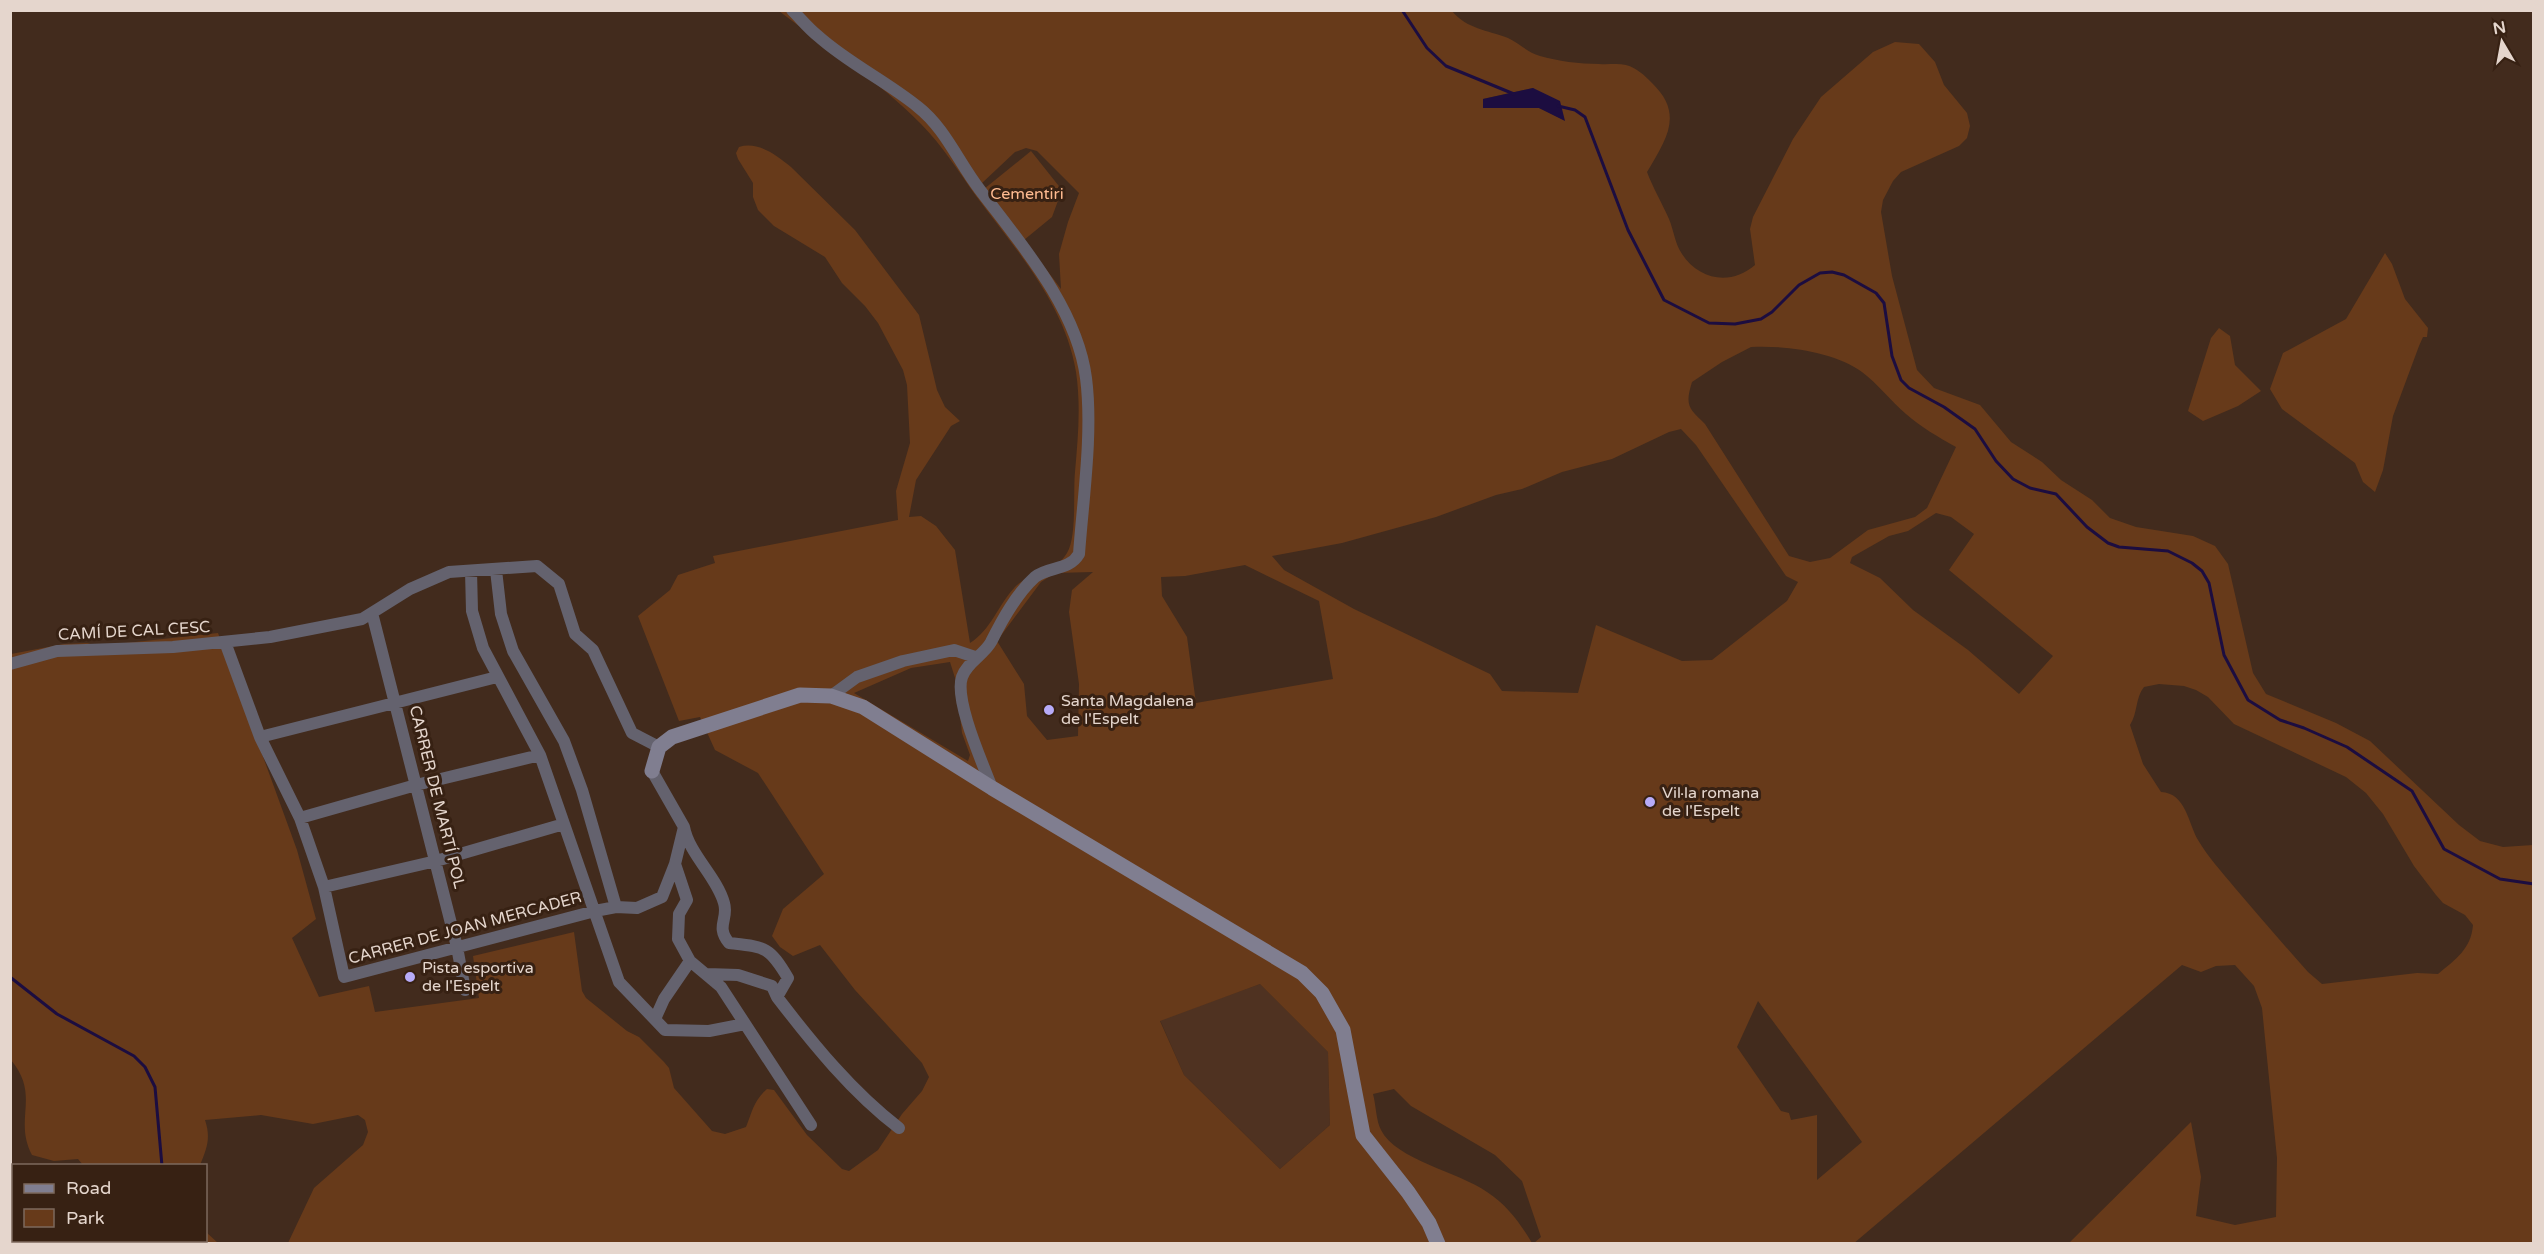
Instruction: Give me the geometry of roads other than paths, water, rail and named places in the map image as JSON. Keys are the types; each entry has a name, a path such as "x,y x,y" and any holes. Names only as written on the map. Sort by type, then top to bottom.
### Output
{"street":[{"path":"792,10 818,37 919,107 950,143 978,188 1029,253 1058,298 1074,334 1084,368 1089,409 1079,554 1075,561 1036,576 994,631 990,643 975,657 961,678 964,710 992,788"},
{"name":"CAMÍ DE CAL CESC","path":"10,664 57,651 173,647 270,637 362,619 410,589 449,572 537,566 559,584 575,634 593,650 632,734 659,747"},
{"path":"496,570 501,614 513,651 564,741 582,790 616,907"},
{"path":"471,571 472,611 483,648 540,755 619,982 665,1030 709,1031 745,1024"},
{"name":"CARRER DE MARTÍ POL","path":"372,613 436,861 465,990"},
{"path":"225,642 260,737 300,818 324,887 436,861 564,824"},
{"path":"831,696 857,677 903,660 954,650 975,657"},
{"path":"260,737 497,677"},
{"path":"777,997 788,978 777,960 762,946 729,943 723,936 725,904 652,771 659,747 672,737 800,695 831,696 863,707 992,788 1302,973 1335,1013 1343,1030 1363,1135 1429,1223 1438,1244"},
{"path":"300,818 416,785 540,755"},
{"name":"CARRER DE JOAN MERCADER","path":"324,887 344,977 594,911 616,907 637,908 662,897 675,864 684,827"},
{"path":"675,864 687,900 679,914 678,939 690,961 721,987 811,1125"},
{"path":"655,1019 664,999 690,961"},
{"path":"706,974 718,973 749,978 772,986 777,997 822,1053 874,1109 899,1128"}],"waterway":[{"path":"1402,10 1427,48 1446,66 1514,94"},
{"path":"1558,106 1575,110 1585,117 1628,230 1664,300 1709,323 1735,324 1761,319 1772,312 1799,285 1820,273 1832,272 1844,275 1876,293 1884,303 1892,356 1901,380 1909,388 1944,407 1975,429 1996,461 2013,479 2030,488 2056,494 2087,527 2108,543 2119,547 2168,551 2192,563 2202,571 2209,583 2224,655 2248,700 2280,720 2347,747 2412,791 2444,849 2500,879 2534,884"},
{"path":"10,977 57,1014 134,1056 145,1067 155,1087 162,1164"}],"place":[{"name":"Santa Magdalena de l'Espelt","path":"1049,710"},
{"name":"Vil·la romana de l'Espelt","path":"1650,802"},
{"name":"Pista esportiva de l'Espelt","path":"410,977"}],"park label":[{"name":"Cementiri","path":"1027,194"}]}
